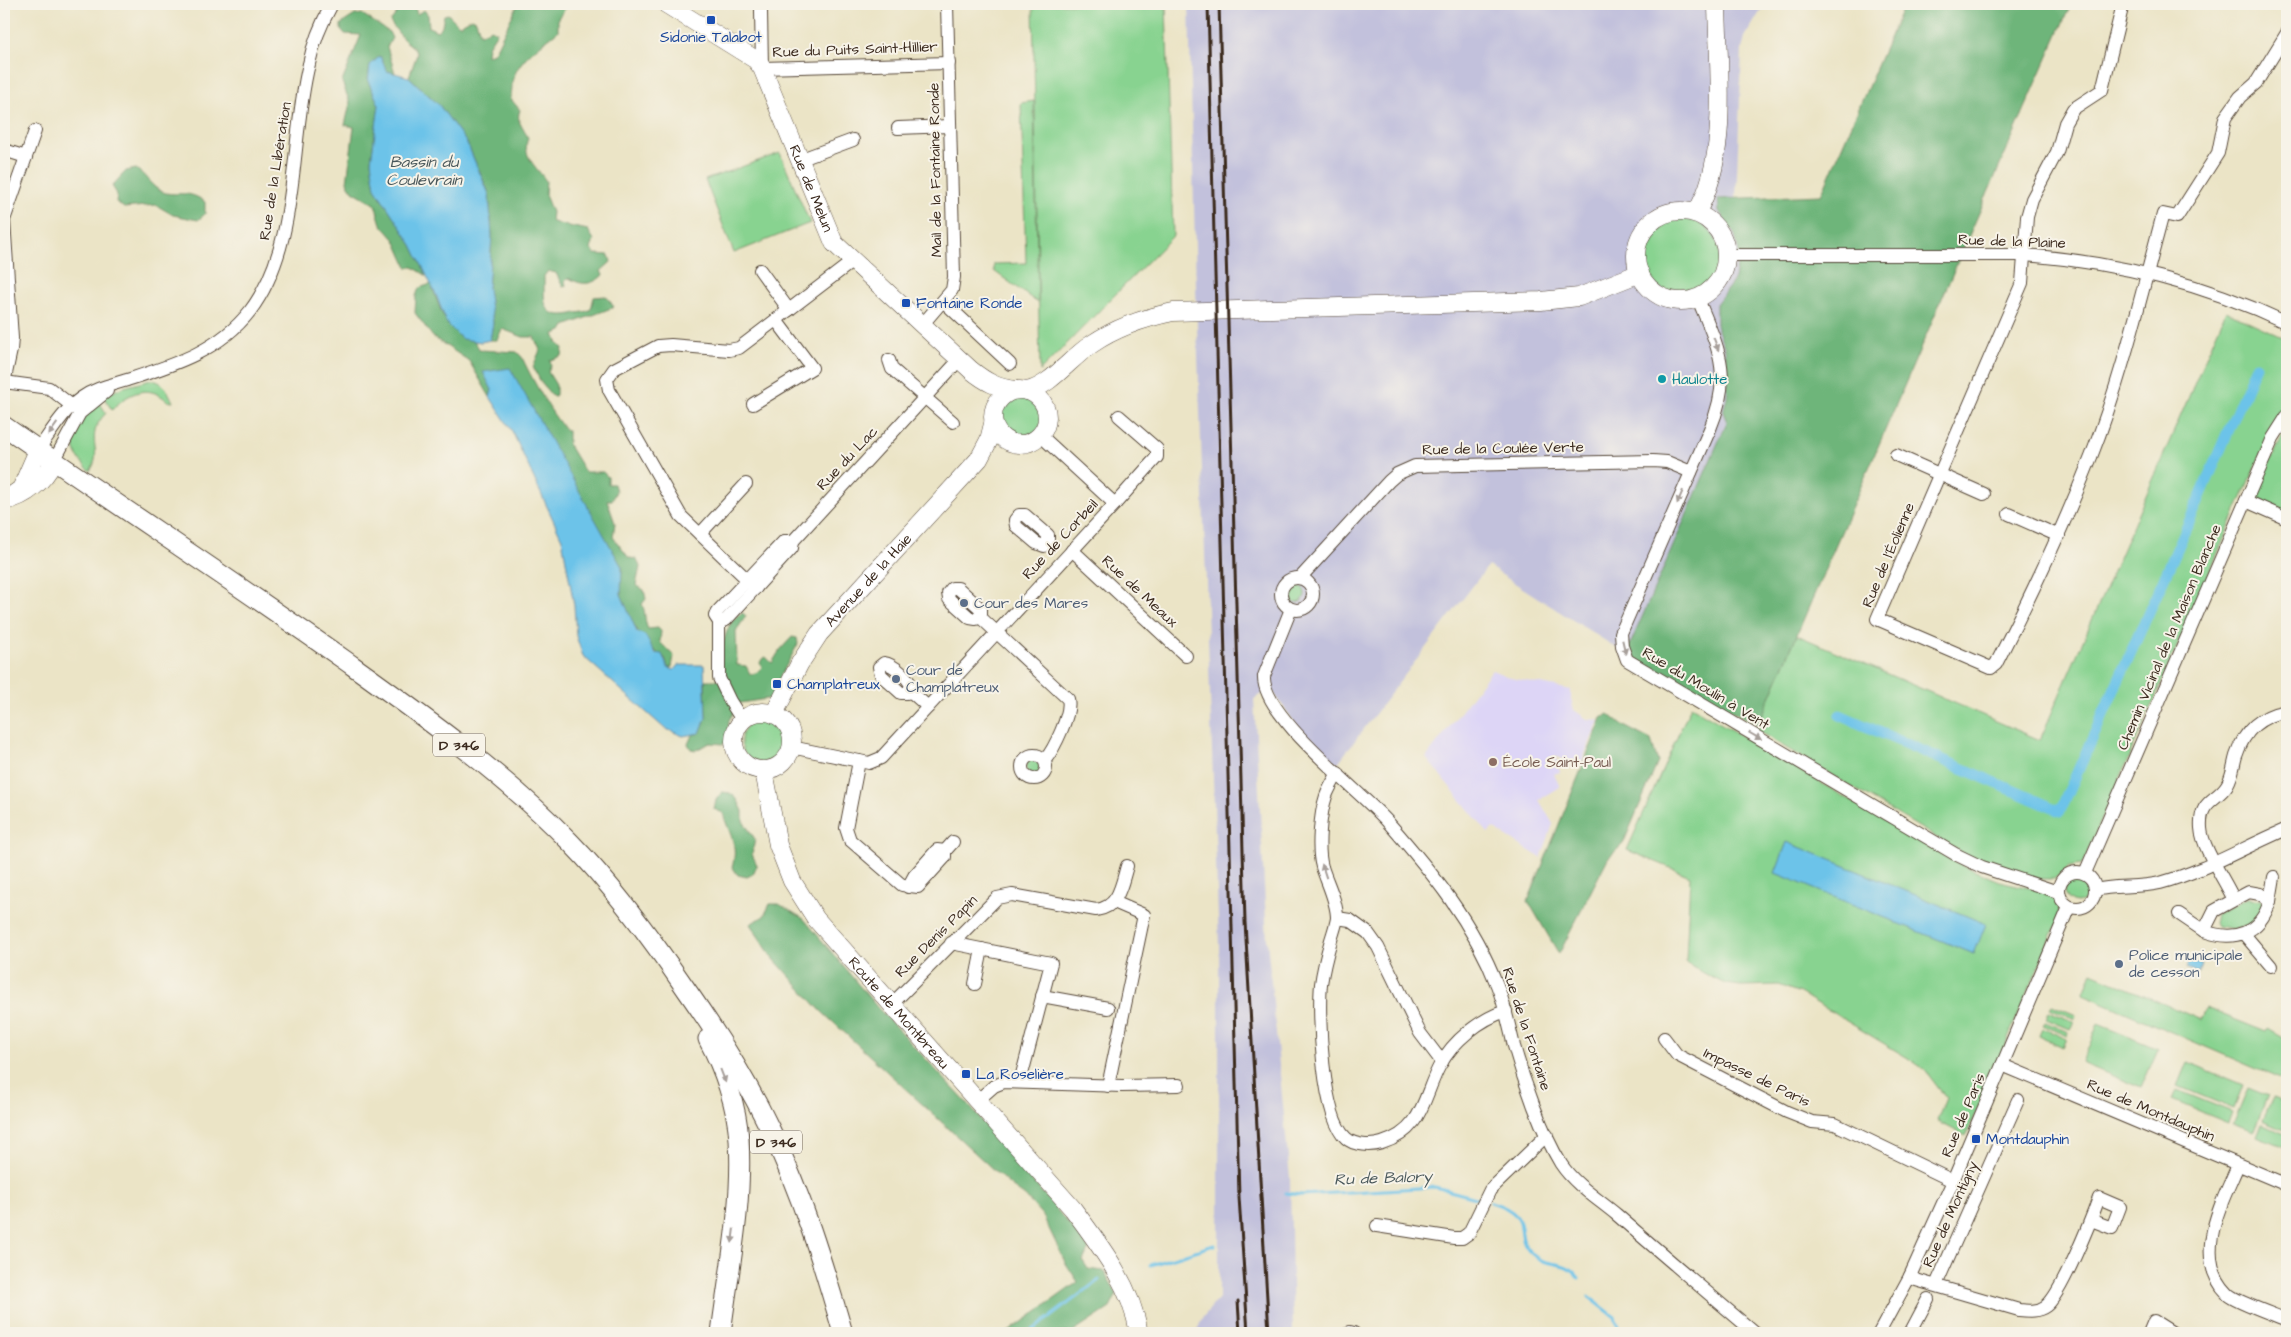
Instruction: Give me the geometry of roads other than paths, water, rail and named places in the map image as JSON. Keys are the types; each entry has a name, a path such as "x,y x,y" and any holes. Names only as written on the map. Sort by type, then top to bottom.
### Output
{"main road":[{"name":"D 346","path":"4,426 306,633 406,704 469,752 523,798 570,842 635,917 720,1038 770,1129 802,1205 826,1275 843,1333"},
{"path":"672,969 712,1047 730,1096 739,1139 737,1203 721,1333"}],"street":[{"name":"Rue de Melun","path":"666,4 756,60 762,68 834,243 965,365 990,384 1001,389 1022,390"},
{"name":"Mail de la Fontaine Ronde","path":"922,325 944,302 952,290 954,276 947,4"},
{"path":"1696,213 1709,186 1714,168 1718,139 1717,4"},
{"name":"Rue de l'Éolienne","path":"2123,4 2102,90 2073,109 2065,123 2057,152 2032,199 2027,217 2022,283 1877,619 1991,668 1996,664 2059,536 2092,456 2126,353 2163,214 2176,217 2218,153 2226,118 2240,96 2256,83 2287,33"},
{"name":"Rue de la Libération","path":"76,409 120,382 166,368 221,341 242,321 260,296 272,268 284,227 308,64 329,5"},
{"path":"760,10 762,68"},
{"name":"Rue du Puits Saint-Hillier","path":"762,68 949,63"},
{"path":"898,128 950,126"},
{"path":"35,131 4,220 12,338 4,383 50,388 76,409"},
{"path":"799,160 853,140"},
{"path":"4,150 26,157"},
{"path":"1682,211 1696,213 1718,229 1724,242 1726,255 1725,268 1719,280 1711,290 1698,299 1671,300 1658,294 1647,285 1640,273 1636,259 1638,244 1644,231 1654,220 1667,213 1682,211"},
{"name":"Rue de la Plaine","path":"1726,255 2025,255 2069,259 2147,272 2247,304 2287,323"},
{"path":"752,584 681,516 609,390 607,379 614,369 658,346 671,345 729,350 740,348 853,261"},
{"path":"760,270 789,310"},
{"path":"1091,344 1062,374 1052,389 1044,428 1027,444 1012,444 1000,436 992,420 993,409 1002,396 1041,386 1091,344 1133,322 1173,312 1541,301 1579,297 1640,273"},
{"name":"Rue du Moulin à Vent","path":"1698,299 1719,352 1722,390 1717,412 1621,632 1622,646 1627,660 1955,854 1982,868 2058,892"},
{"path":"944,302 1010,364"},
{"path":"752,404 812,368 776,320"},
{"path":"889,360 892,368 953,422"},
{"name":"Rue de Melun","path":"965,365 990,396 992,420"},
{"name":"Rue du Lac","path":"742,720 719,678 719,622 726,620 752,584 792,548 793,541 925,397 965,365"},
{"path":"1022,390 1034,394 1044,405 1044,428"},
{"path":"5,501 20,489 38,450 76,409"},
{"path":"5,501 27,493 47,474 76,409"},
{"path":"1115,504 1158,457 1157,449 1119,416"},
{"name":"Chemin Vicinal de la Maison Blanche","path":"2085,874 2273,438 2287,416"},
{"name":"Avenue de la Haie","path":"774,714 800,663 819,634 979,460 989,440 992,420"},
{"name":"Rue de Corbeil","path":"792,747 869,763 881,758 1115,504 1044,428"},
{"name":"Avenue de la Haie","path":"979,460 1001,447 1012,444"},
{"path":"1896,455 1984,494"},
{"name":"Rue de la Coulée Verte","path":"1290,608 1281,598 1281,589 1287,581 1300,578 1389,481 1397,474 1415,466 1652,461 1667,462 1691,472"},
{"path":"700,534 746,484"},
{"path":"2246,501 2287,519"},
{"path":"2009,514 2059,536"},
{"name":"Rue de Meaux","path":"1046,544 1068,555 1186,656"},
{"path":"1290,608 1302,609 1310,602 1312,597 1311,587 1300,578"},
{"name":"Rue de la Fontaine","path":"1290,608 1264,676 1265,689 1282,718 1309,747 1386,820 1454,902 1488,963 1506,1011 1517,1054 1547,1135 1561,1164 1569,1174 1755,1333"},
{"path":"979,616 1068,699 1069,710 1050,754 1045,760"},
{"path":"910,690 928,707"},
{"path":"2234,900 2205,846 2201,827 2202,814 2208,802 2226,787 2233,775 2235,757 2243,740 2254,726 2270,714 2287,711"},
{"path":"761,712 774,714 787,724 792,739 792,747 782,764 764,770 748,767 737,755 733,740 734,733 742,720 748,716 761,712"},
{"path":"859,761 846,828 850,840 902,885 908,887 918,887 945,857 949,847"},
{"name":"Route de Montbreau","path":"764,770 778,845 792,880 816,919 1073,1209 1110,1261 1130,1298 1139,1333"},
{"path":"1338,773 1326,796 1320,830 1321,865 1334,901 1337,918 1321,985 1321,1040 1327,1090 1337,1124 1346,1139 1364,1145 1396,1138 1417,1118 1426,1102 1442,1062 1464,1036 1491,1015 1506,1011"},
{"path":"2095,890 2130,888 2159,883 2216,864 2258,841 2287,829"},
{"path":"1108,1086 1144,915 1114,902 1127,866"},
{"path":"2074,872 2085,874 2090,878 2095,890 2091,901 2087,906 2069,907 2062,901 2058,892 2059,886 2064,877 2074,872"},
{"path":"2180,914 2204,931 2221,937 2244,934 2258,924 2266,914 2274,878"},
{"path":"2204,931 2214,911 2249,892 2260,894 2270,902"},
{"name":"Rue Denis Papin","path":"892,1004 997,898 1012,895 1096,910 1107,909 1114,902"},
{"name":"Rue de Paris","path":"1879,1333 1910,1276 1953,1181 2069,907"},
{"path":"1337,918 1350,920 1368,933 1378,947 1420,1033 1442,1062"},
{"path":"2244,934 2271,966"},
{"path":"951,943 1050,963 1020,1082"},
{"path":"975,984 982,949"},
{"path":"1042,996 1108,1008"},
{"name":"Impasse de Paris","path":"1664,1038 1676,1055 1787,1112 1812,1122 1835,1124 1953,1181"},
{"name":"Rue de Montdauphin","path":"2002,1065 2287,1186"},
{"path":"978,1100 1004,1082 1108,1086 1179,1085"},
{"name":"Rue de Montigny","path":"1936,1285 2018,1100"},
{"path":"1377,1226 1462,1238 1469,1233 1490,1190 1547,1135"},
{"path":"2238,1165 2213,1224 2210,1249 2216,1276 2228,1295 2287,1320"},
{"path":"1910,1276 2019,1310 2033,1311 2045,1307 2059,1290 2090,1220"},
{"path":"1910,1333 1928,1299"},
{"path":"2149,1333 2154,1321 2173,1333"}],"water":[{"name":"Bassin du Coulevrain","path":"380,56 387,71 409,77 439,105 467,143 489,194 492,236 488,288 493,323 490,340 481,342 462,339 447,324 436,295 412,245 375,188 371,161 379,105 368,81 370,65"},
{"path":"510,368 622,567 621,594 637,632 645,635 655,653 662,654 668,668 674,670 678,665 704,665 706,718 700,733 683,736 664,728 583,656 576,636 574,605 562,539 512,431 490,397 492,390 483,372"},
{"path":"1787,842 1986,924 1974,954 1775,873"},
{"path":"2190,960 2202,965 2199,973 2187,968"}],"waterway":[{"path":"1840,715 2060,811 2194,511 2256,366"},
{"name":"Ru de Balory","path":"1286,1193 1301,1195 1435,1187 1480,1199"},
{"name":"Ru de Balory","path":"1491,1202 1505,1208 1519,1220 1523,1240 1532,1254 1538,1259 1567,1267 1579,1278"},
{"name":"Ru de Balory","path":"1151,1265 1214,1245"},
{"name":"Ru de Balory","path":"1029,1333 1099,1280"},
{"name":"Ru de Balory","path":"1588,1296 1615,1317 1620,1333"}],"railway":[{"path":"1208,4 1239,1197 1248,1333"},
{"path":"1219,4 1245,922 1269,1333"},
{"path":"1238,1301 1240,1333"}],"place":[{"name":"Sidonie Talabot","path":"711,20"},
{"name":"Fontaine Ronde","path":"906,303"},
{"name":"Haulotte","path":"1662,379"},
{"name":"Cour des Mares","path":"964,603"},
{"name":"Cour de Champlatreux","path":"896,679"},
{"name":"Champlatreux","path":"777,684"},
{"name":"École Saint-Paul","path":"1493,762"},
{"name":"Police municipale de cesson","path":"2119,964"},
{"name":"La Roselière","path":"966,1074"},
{"name":"Montdauphin","path":"1976,1139"}]}
